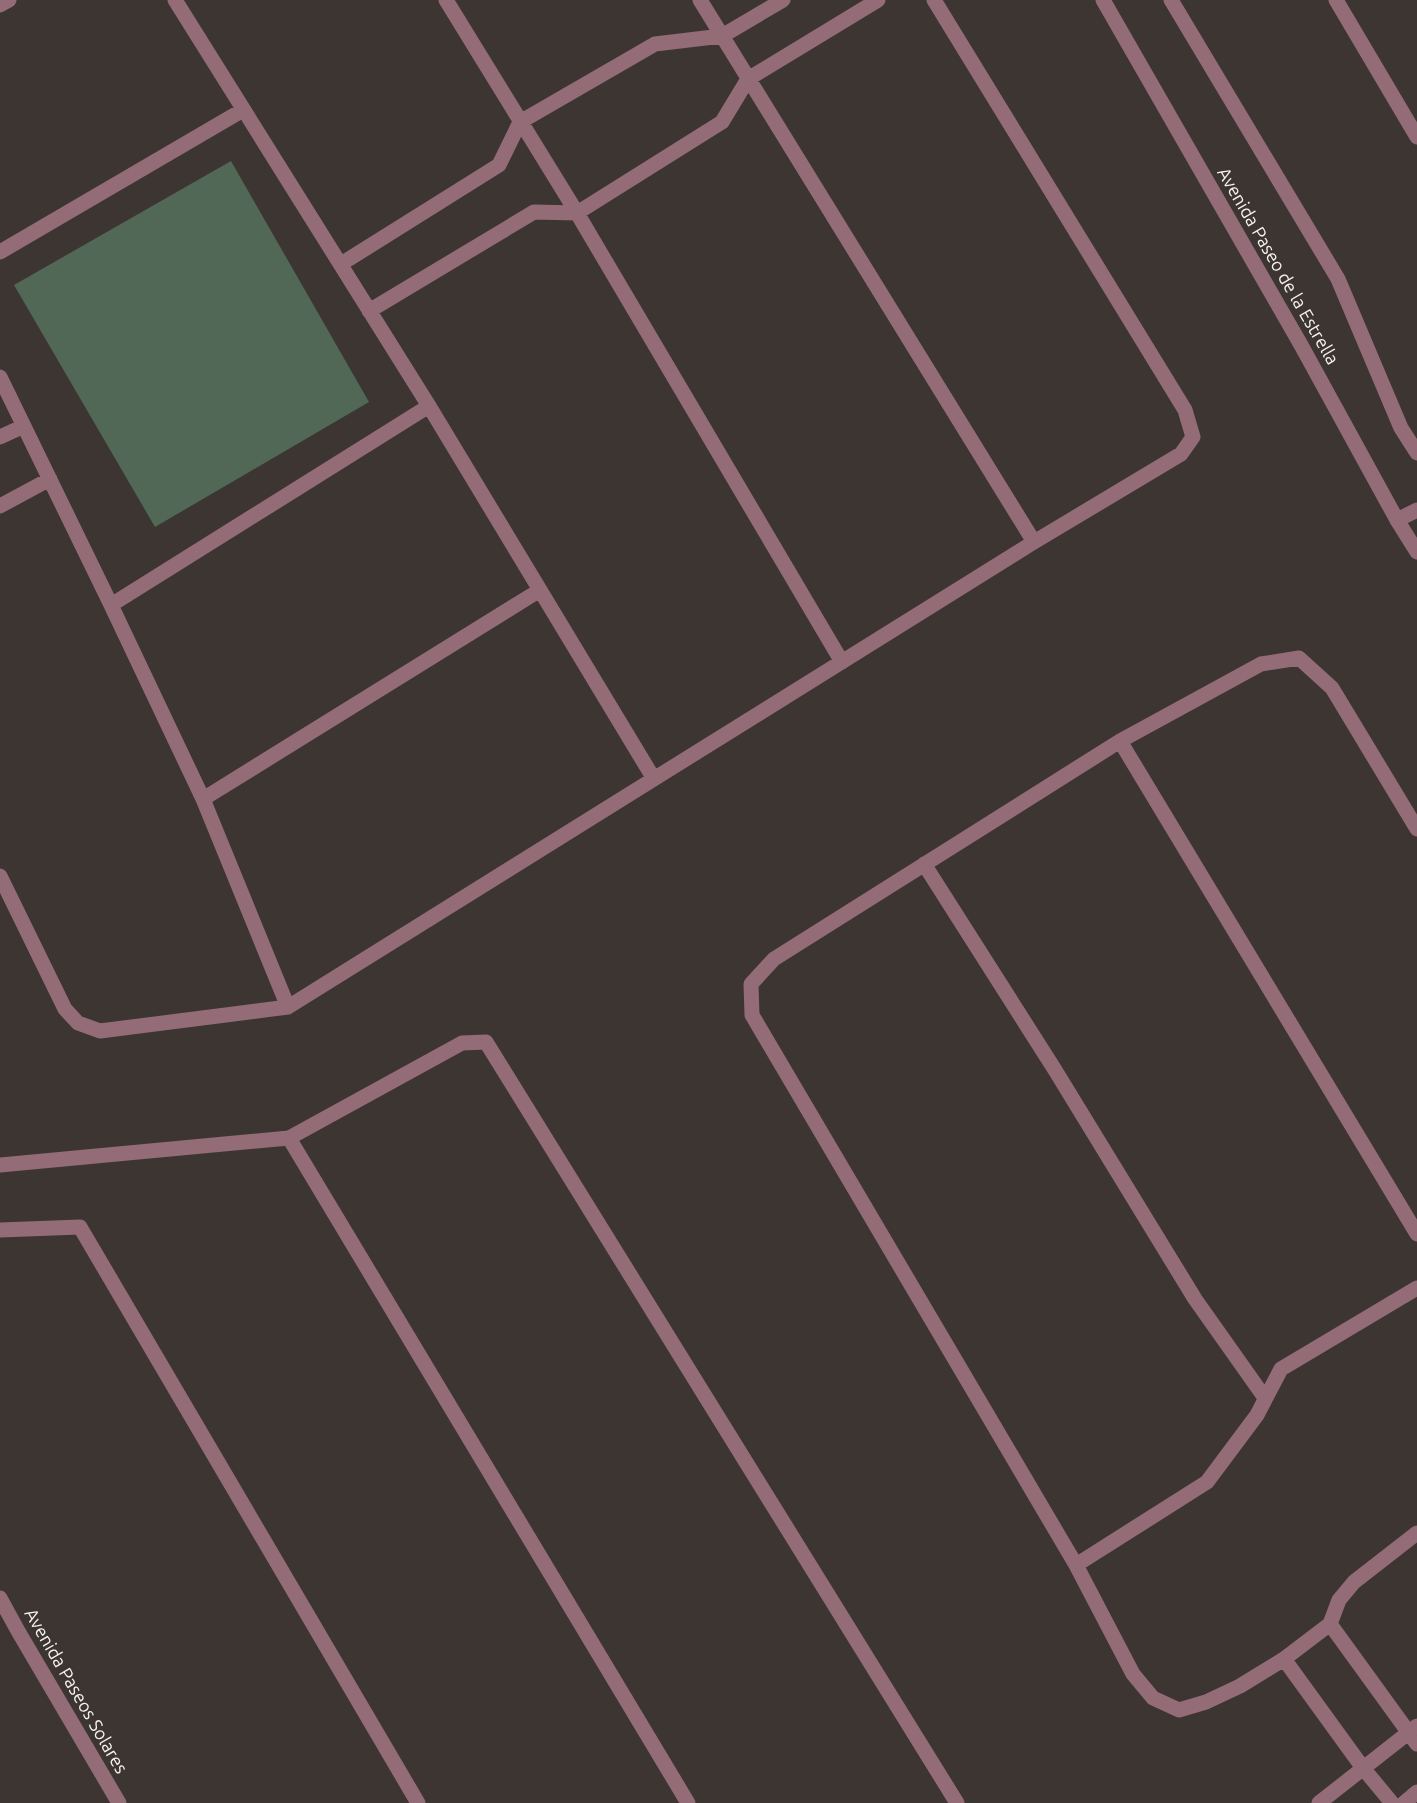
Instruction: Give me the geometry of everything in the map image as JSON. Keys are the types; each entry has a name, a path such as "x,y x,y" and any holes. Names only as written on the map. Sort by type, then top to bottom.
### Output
{"street":[{"path":"0,5 9,0"},
{"path":"175,0 429,406 654,779"},
{"path":"446,0 576,213 842,662"},
{"path":"700,0 1034,542"},
{"path":"341,264 499,165 520,122 655,44 722,36 783,0"},
{"path":"369,311 534,212 576,213 722,122 748,79 878,0"},
{"path":"0,876 66,1009 78,1023 100,1031 288,1007 1034,542 1180,454 1193,436 1185,410 934,0"},
{"name":"Avenida Paseo de la Estrella","path":"1103,0 1417,552"},
{"name":"Avenida Paseo de la Estrella","path":"1171,0 1338,279 1401,428 1417,453"},
{"path":"1336,0 1417,137"},
{"path":"0,252 243,110"},
{"path":"0,377 111,605 202,800 288,1007"},
{"path":"111,605 429,406"},
{"path":"0,437 24,426"},
{"path":"0,506 50,479"},
{"path":"1397,520 1417,510"},
{"path":"202,800 540,590"},
{"path":"1417,829 1332,688 1299,658 1262,664 1120,741 774,959 751,984 752,1015 1076,1565 1133,1674 1153,1698 1179,1710 1206,1702 1240,1686 1284,1659 1330,1624 1339,1600 1354,1582 1417,1533"},
{"path":"1120,741 1417,1233"},
{"path":"924,864 1055,1070 1195,1299 1265,1398"},
{"path":"0,1165 289,1138 462,1042 486,1042 957,1803"},
{"path":"289,1138 688,1803"},
{"path":"0,1230 80,1227 418,1803"},
{"path":"1076,1565 1207,1482 1257,1415 1281,1369 1417,1288"},
{"name":"Avenida Paseos Solares","path":"0,1598 119,1803"},
{"path":"1319,1803 1363,1768 1414,1734 1330,1624"},
{"path":"1284,1659 1363,1768 1392,1803"},
{"path":"1404,1803 1417,1792"}],"green space":[{"path":"231,161 369,402 155,527 14,285"}]}
